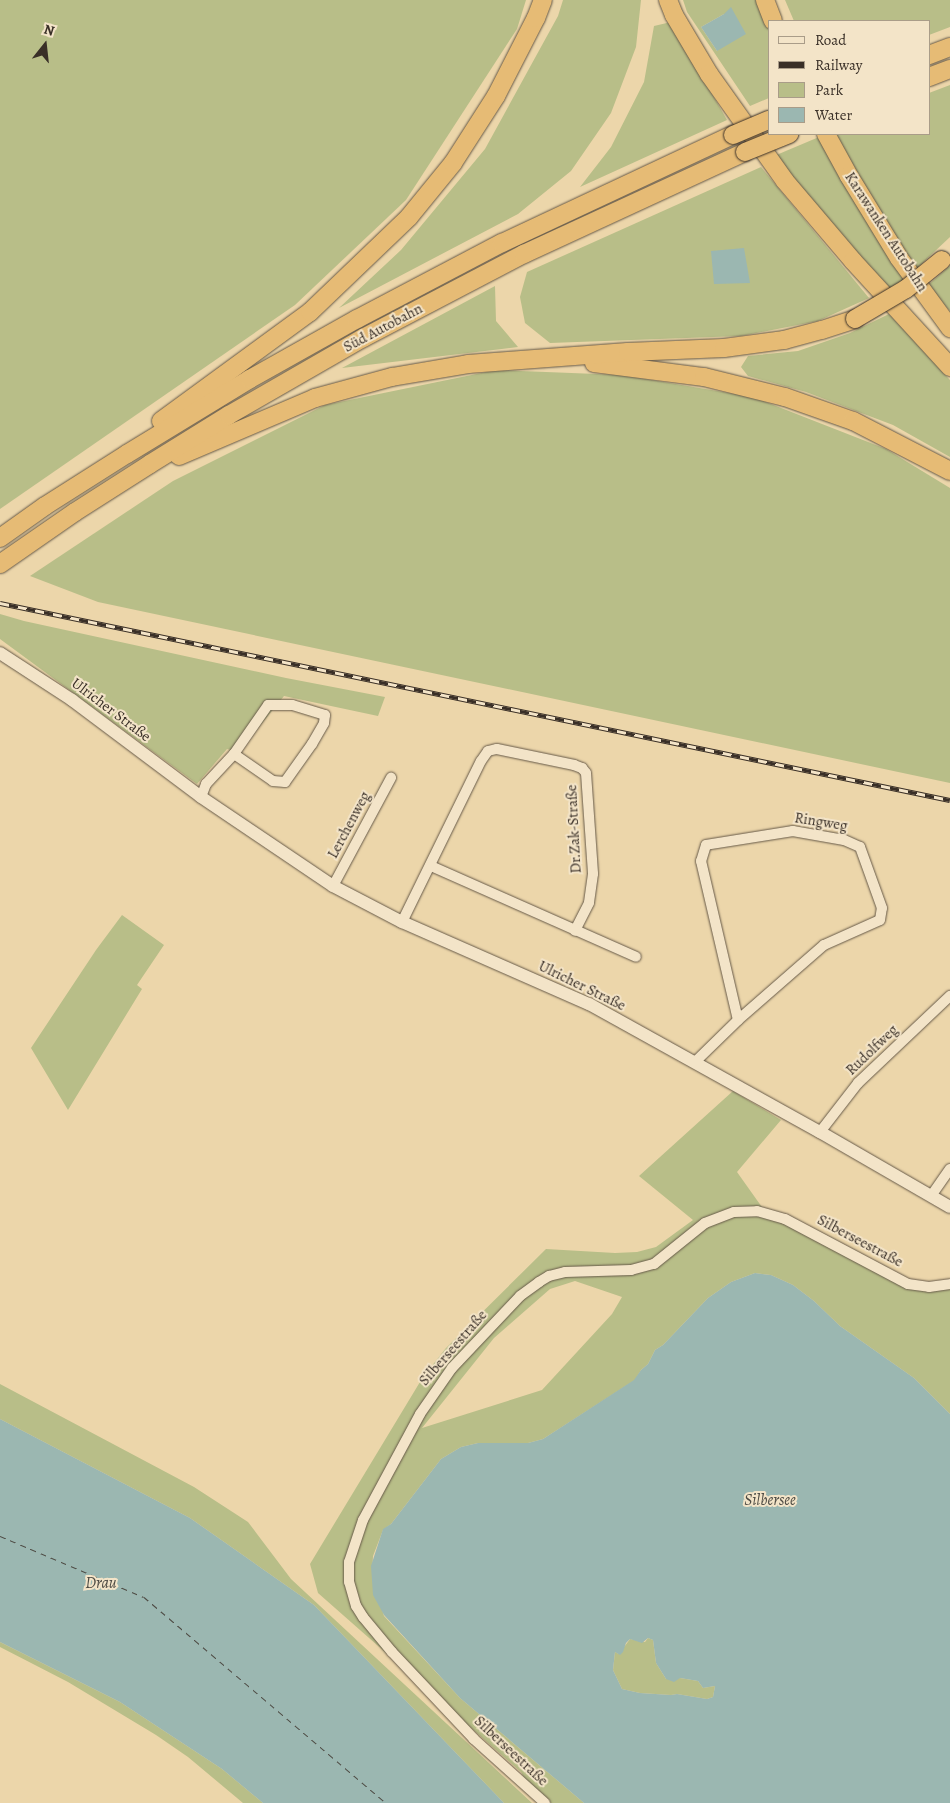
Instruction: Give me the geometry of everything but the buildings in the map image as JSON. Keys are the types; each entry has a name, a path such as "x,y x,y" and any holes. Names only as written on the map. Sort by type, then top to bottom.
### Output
{"highway":[{"path":"126,454 150,428 310,312 409,217 453,163 496,96 536,18 543,0"},
{"path":"668,0 674,15 709,74 785,181 853,261 950,367"},
{"path":"765,0 773,20"},
{"path":"930,55 950,47"},
{"path":"930,77 950,69"},
{"name":"Süd Autobahn","path":"0,538 126,454 250,379 366,314 502,243 768,120"},
{"name":"Süd Autobahn","path":"0,564 75,512 229,415 371,334 524,254 745,152 787,135"},
{"name":"Karawanken Autobahn","path":"827,135 899,258 950,328"},
{"path":"150,464 191,452 233,432 315,398 392,377 468,364 628,352 732,347 784,340 822,330 855,318 906,289 946,255"},
{"path":"543,359 627,366 704,376 786,397 853,421 950,471"}],"street":[{"name":"Ulricher Straße","path":"0,653 72,700 201,797 333,886 402,922 589,1004 820,1132 950,1207"},
{"path":"201,797 206,784 234,754 268,705 300,707 325,715 324,724 285,782 273,781 234,754"},
{"name":"Dr.Zak-Straße","path":"402,922 432,866 488,751 497,749 582,768 586,773 593,874 589,903 575,931"},
{"name":"Lerchenweg","path":"333,886 392,778"},
{"name":"Ringweg","path":"695,1062 738,1020 824,945 880,920 882,908 860,847 844,840 793,831 706,845 701,855 701,861 738,1020"},
{"path":"432,866 636,957"},
{"name":"Rudolfweg","path":"820,1132 858,1083 950,996"},
{"path":"931,1196 950,1168"},
{"name":"Silberseestraße","path":"545,1803 474,1739 392,1652 356,1606 348,1582 349,1562 357,1533 366,1513 420,1414 452,1368 520,1296 549,1276 566,1272 631,1270 654,1264 705,1223 734,1212 756,1211 785,1219 908,1284 930,1287 950,1284"}],"green space":[{"path":"0,0 526,0 517,29 406,200 295,305 0,509"},
{"path":"563,0 641,0 636,47 611,113 571,171 518,214 339,308 401,250 485,149 558,16"},
{"path":"683,0 760,0 769,20 768,98 750,106 687,12","holes":["724,14 717,51 701,27"]},
{"path":"785,0 950,0 950,27 930,35 930,20 794,20"},
{"path":"671,22 727,120 580,187 611,147 644,82 654,26"},
{"path":"950,85 950,237 916,269 873,204 834,135 930,135 930,93"},
{"path":"819,137 904,279 888,289 774,156"},
{"path":"761,167 869,298 818,321 741,336 550,343 525,323 520,297 527,272"},
{"path":"950,266 950,311 927,286"},
{"path":"495,286 496,321 518,347 342,368"},
{"path":"889,314 950,380 950,457 893,425 806,392 748,376 741,367 748,356 798,351 850,333"},
{"path":"496,370 622,375 753,397 886,449 950,488 950,783 98,602 30,576 173,481 325,405"},
{"path":"0,614 24,621 286,678 385,697 378,716 284,696 239,752 227,749 197,784 0,639"},
{"path":"122,915 164,945 137,985 142,989 68,1110 31,1048 96,950"},
{"path":"733,1091 781,1120 737,1172 764,1210 908,1288 950,1287 950,1414 914,1378 840,1326 814,1301 793,1285 771,1275 755,1273 731,1282 708,1298 663,1345 655,1350 648,1364 641,1370 635,1380 543,1439 528,1443 478,1443 461,1447 441,1459 391,1524 383,1530 373,1556 372,1577 384,1616 460,1698 584,1803 537,1803 521,1772 318,1593 310,1564 423,1377 446,1348 546,1249 615,1253 637,1252 656,1247 693,1220 639,1176","holes":["575,1281 622,1297 612,1314 542,1390 422,1428 494,1338 550,1289"]},
{"path":"0,1384 194,1487 248,1522 291,1579 532,1803 504,1803 314,1605 190,1518 0,1419"},
{"path":"648,1638 653,1640 656,1663 666,1679 680,1678 698,1681 703,1688 715,1686 713,1697 707,1699 677,1694 640,1693 622,1689 613,1670 615,1652 619,1654 630,1639 645,1642"},
{"path":"0,1642 120,1702 222,1769 263,1803 243,1803 188,1757 156,1735 68,1682 0,1647"}],"water":[{"path":"731,7 746,34 717,51 701,27 724,14"},
{"path":"744,248 750,283 714,284 711,251"},
{"name":"Silbersee","path":"755,1273 771,1275 793,1285 814,1301 840,1326 914,1378 950,1414 950,1803 584,1803 460,1698 384,1615 373,1595 371,1566 383,1529 391,1524 441,1459 461,1447 478,1443 528,1443 543,1439 634,1380 648,1364 655,1350 663,1345 708,1298 731,1282","holes":["648,1638 653,1640 656,1663 666,1679 674,1682 680,1678 698,1681 703,1688 715,1686 713,1697 707,1699 677,1694 640,1693 622,1689 613,1670 615,1652 620,1655 630,1639 642,1643"]},
{"name":"Drau","path":"0,1419 190,1518 314,1605 504,1803 263,1803 222,1769 120,1702 0,1642"}],"ferry route":[{"path":"0,1536 144,1597 386,1803"}],"railway":[{"path":"0,603 950,800"}]}
